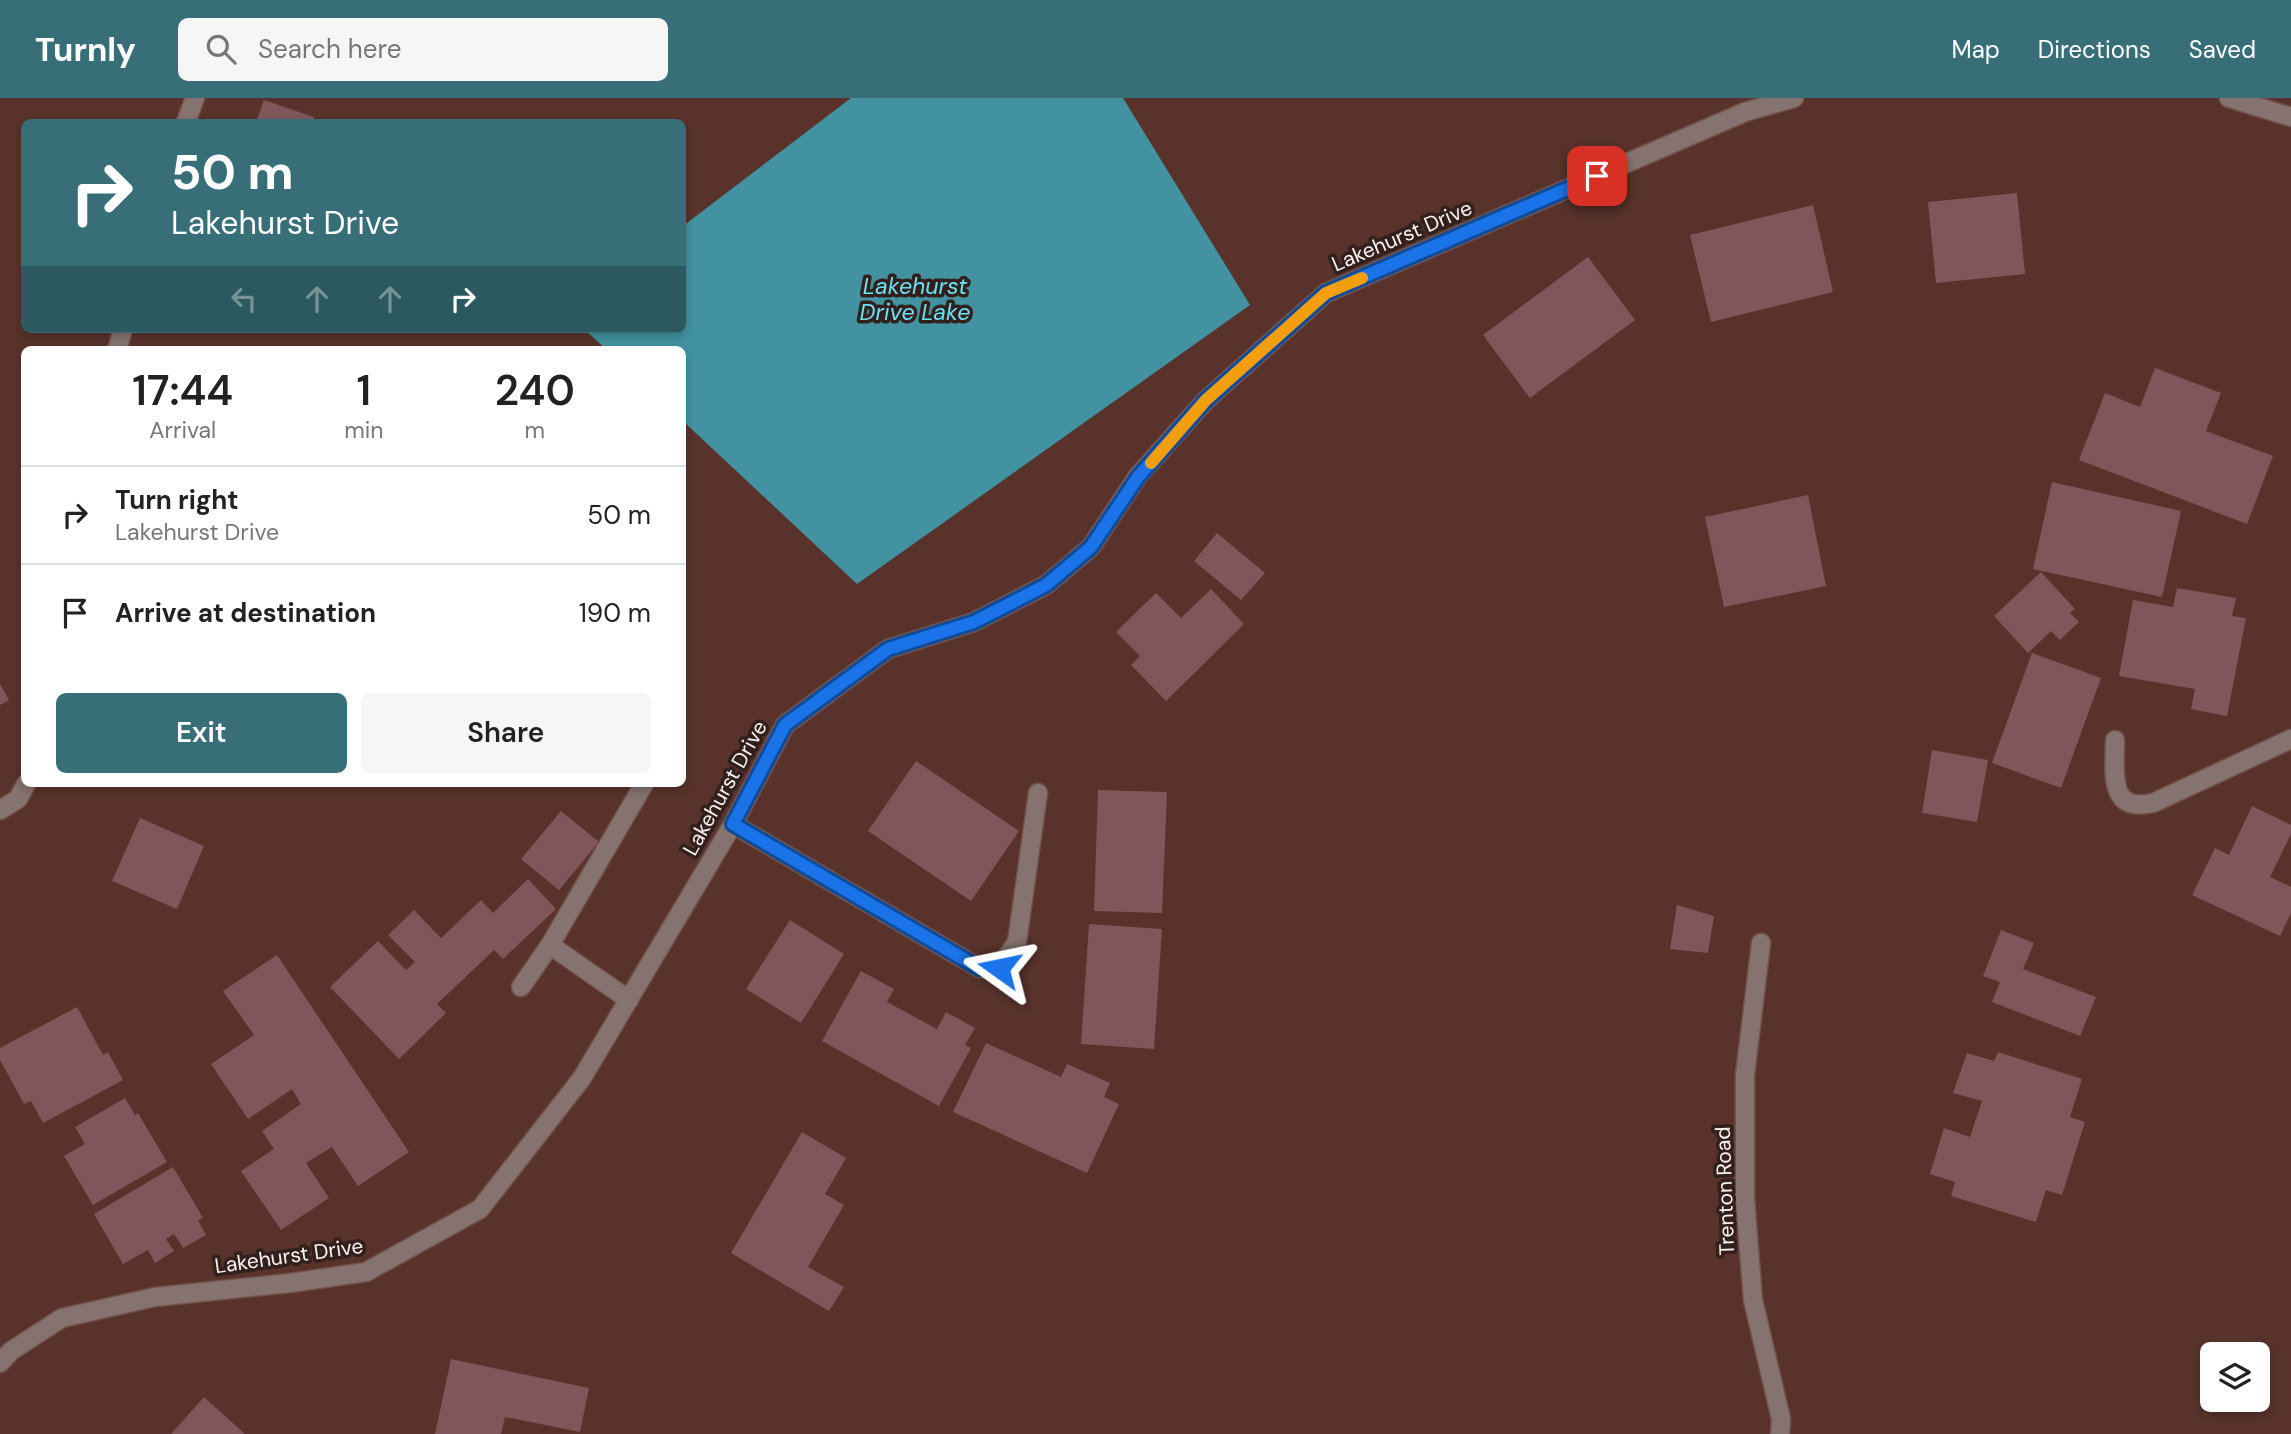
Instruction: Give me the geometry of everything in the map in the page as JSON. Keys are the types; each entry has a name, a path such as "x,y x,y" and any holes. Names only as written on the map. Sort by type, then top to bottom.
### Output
{"street":[{"path":"187,119 195,98"},
{"name":"Lakehurst Drive","path":"0,1363 12,1351 62,1318 155,1297 366,1272 480,1209 582,1078 733,824 785,725 888,649 974,622 1046,585 1091,547 1138,477 1206,400 1326,293 1745,112 1794,98"},
{"path":"2229,98 2291,117"},
{"path":"2115,740 2115,781 2119,795 2127,803 2139,806 2153,803 2291,739"},
{"path":"0,810 18,799 24,787"},
{"path":"521,987 550,945 642,787"},
{"path":"733,824 979,968 999,968 1017,942 1038,793"},
{"name":"Trenton Road","path":"1761,943 1745,1075 1745,1199 1753,1300 1781,1419 1780,1434"},
{"path":"550,945 629,1000"}],"water":[{"name":"Lakehurst Drive Lake","path":"851,98 1123,98 1250,305 857,584 686,424 686,346 603,346 588,333 686,333 686,224"}],"building":[{"path":"264,100 314,117 314,119 257,119"},
{"path":"2017,193 2025,274 1936,283 1928,202"},
{"path":"1813,205 1833,292 1711,322 1690,235"},
{"path":"1588,257 1635,320 1530,398 1483,335"},
{"path":"2155,368 2221,393 2206,431 2273,456 2247,524 2079,460 2105,393 2140,407"},
{"path":"2052,482 2181,511 2162,597 2033,569"},
{"path":"1808,495 1826,586 1724,607 1705,517"},
{"path":"1217,533 1265,573 1241,600 1194,561"},
{"path":"2041,572 2075,609 2070,613 2079,622 2060,640 2051,631 2028,653 1994,616"},
{"path":"2177,588 2236,598 2232,616 2246,618 2227,716 2191,709 2195,689 2119,676 2133,600 2173,607"},
{"path":"1211,589 1244,624 1166,701 1131,665 1140,656 1116,632 1156,593 1181,618"},
{"path":"2032,653 2101,678 2061,788 1992,763"},
{"path":"0,684 9,700 0,705"},
{"path":"1932,750 1988,760 1977,822 1922,813"},
{"path":"916,761 1019,831 971,901 868,831"},
{"path":"1098,790 1167,792 1162,913 1094,911"},
{"path":"2252,806 2291,825 2291,834 2270,877 2291,887 2291,913 2280,936 2192,895 2215,848 2229,855"},
{"path":"561,811 599,842 559,890 521,859"},
{"path":"140,818 204,846 177,909 112,881"},
{"path":"528,879 556,909 503,959 494,950 437,1004 446,1013 399,1059 330,987 378,941 406,970 415,962 388,935 414,910 441,938 481,900 493,913"},
{"path":"1677,905 1714,916 1708,953 1670,949"},
{"path":"790,920 844,954 801,1023 746,989"},
{"path":"1089,924 1162,929 1154,1049 1081,1044"},
{"path":"2001,930 2034,943 2023,969 2096,997 2080,1036 1992,1002 2000,982 1983,976"},
{"path":"277,955 409,1152 358,1186 332,1147 306,1163 329,1198 281,1230 241,1171 274,1149 262,1131 301,1104 292,1089 248,1119 211,1064 254,1035 223,991"},
{"path":"861,971 894,989 887,1002 937,1029 946,1012 975,1028 965,1045 971,1048 939,1106 822,1041"},
{"path":"77,1007 103,1055 108,1052 123,1080 43,1123 31,1101 24,1104 0,1060 0,1048"},
{"path":"986,1043 1061,1077 1067,1064 1110,1083 1104,1097 1119,1104 1087,1173 953,1112"},
{"path":"1998,1052 2082,1079 2070,1117 2085,1122 2062,1195 2046,1190 2036,1222 1951,1196 1955,1182 1930,1174 1944,1128 1970,1137 1982,1101 1953,1093 1967,1053 1994,1061"},
{"path":"125,1098 135,1115 138,1113 167,1162 93,1205 64,1156 85,1144 75,1127"},
{"path":"802,1132 846,1158 825,1194 844,1205 808,1267 844,1287 829,1311 731,1253"},
{"path":"173,1167 203,1218 198,1220 206,1235 183,1248 174,1234 166,1239 174,1251 155,1263 148,1250 123,1264 94,1214"},
{"path":"451,1359 589,1388 580,1432 505,1417 501,1434 435,1434"},
{"path":"204,1397 245,1434 171,1434"}],"slow traffic":[{"path":"1151,463 1206,400 1326,293 1362,278"}],"route":[{"path":"999,968 979,968 733,824 785,725 888,649 974,622 1046,585 1091,547 1138,477 1206,400 1326,293 1597,176"}]}
